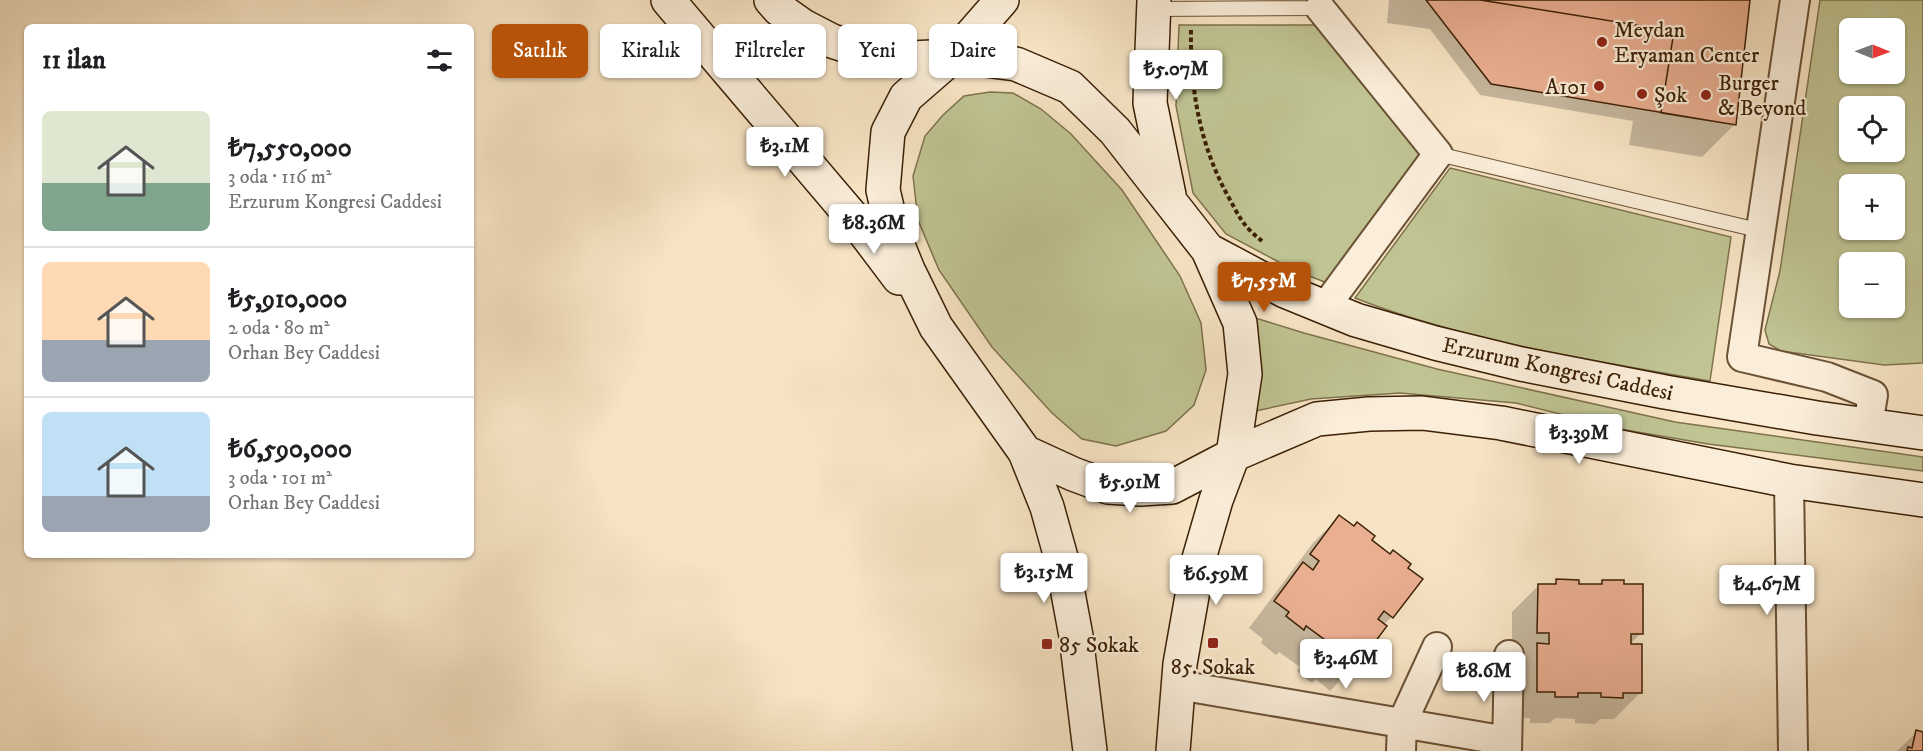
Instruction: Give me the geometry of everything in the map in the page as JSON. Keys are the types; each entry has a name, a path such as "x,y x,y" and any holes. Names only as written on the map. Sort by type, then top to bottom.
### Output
{"main road":[{"path":"668,0 859,225 936,327 1025,452 1047,507 1062,561 1076,636 1090,751"},
{"path":"771,0 779,9 803,26 832,41 876,55 929,57"},
{"path":"981,24 1002,0"},
{"path":"1154,5 1150,103 1170,203"},
{"path":"1017,64 1070,87 1115,131 1208,250 1240,323 1245,374 1233,455 1216,500 1198,562 1180,664 1173,751"},
{"path":"929,77 906,97 888,132 883,190 897,242 936,327"},
{"name":"Erzurum Kongresi Caddesi","path":"1208,250 1285,291 1356,320 1423,339 1521,363 1689,396 1923,433"},
{"path":"1025,452 1108,487 1140,489 1172,487 1233,455 1317,419 1369,414 1422,413 1501,423 1789,481 1923,500"}],"street":[{"path":"1795,0 1742,357 1827,376 1873,395 1868,425"},
{"path":"1321,4 1438,154 1325,307"},
{"path":"1789,481 1792,751"},
{"path":"1401,737 1437,647"},
{"path":"1178,685 1401,737 1507,746 1509,655"}],"lane":[{"path":"1154,5 1192,9 1321,4"},
{"path":"1438,154 1762,231"}],"path":[{"path":"1192,9 1192,87 1201,128 1215,171 1246,229 1265,244"}],"green space":[{"path":"1820,0 1923,0 1923,363 1884,365 1781,351 1769,344 1765,330 1780,271"},
{"path":"1179,25 1323,25 1425,150 1327,283 1292,269 1226,234 1193,193 1176,106"},
{"path":"990,92 1013,93 1041,109 1071,134 1122,190 1180,276 1201,323 1206,370 1194,405 1166,431 1116,446 1082,439 1052,413 992,347 939,270 918,220 913,176 925,136 943,115 964,96"},
{"path":"1450,168 1731,237 1710,381 1485,338 1397,313 1355,298"},
{"path":"1252,317 1437,369 1675,422 1923,457 1923,471 1708,444 1620,429 1516,403 1400,393 1311,399 1246,413"}],"building":[{"name":"Meydan Eryaman Center","path":"1426,0 1750,0 1736,125 1491,84"},
{"path":"1480,0 1750,0 1736,125 1661,113 1674,31"},
{"path":"1339,515 1354,526 1357,522 1375,536 1372,540 1390,554 1393,550 1411,564 1408,568 1423,579 1393,618 1384,611 1378,619 1387,626 1358,665 1343,654 1340,657 1322,644 1325,640 1306,626 1304,630 1286,616 1289,612 1274,601 1303,562 1313,570 1319,561 1310,554"},
{"path":"1556,579 1579,580 1579,584 1602,584 1602,580 1624,580 1624,584 1643,584 1643,634 1631,634 1631,644 1642,644 1642,693 1623,693 1623,698 1601,697 1601,693 1578,693 1578,697 1555,697 1555,692 1537,692 1537,643 1549,644 1549,633 1537,633 1538,584 1556,584"},
{"path":"1916,730 1923,732 1923,751 1907,751 1908,747 1912,748"}],"place":[{"name":"Meydan Eryaman Center","path":"1602,42"},
{"name":"A101","path":"1599,86"},
{"name":"Şok","path":"1642,94"},
{"name":"Burger & Beyond","path":"1706,95"},
{"name":"85. Sokak","path":"1213,643"},
{"name":"85 Sokak","path":"1047,644"}]}
